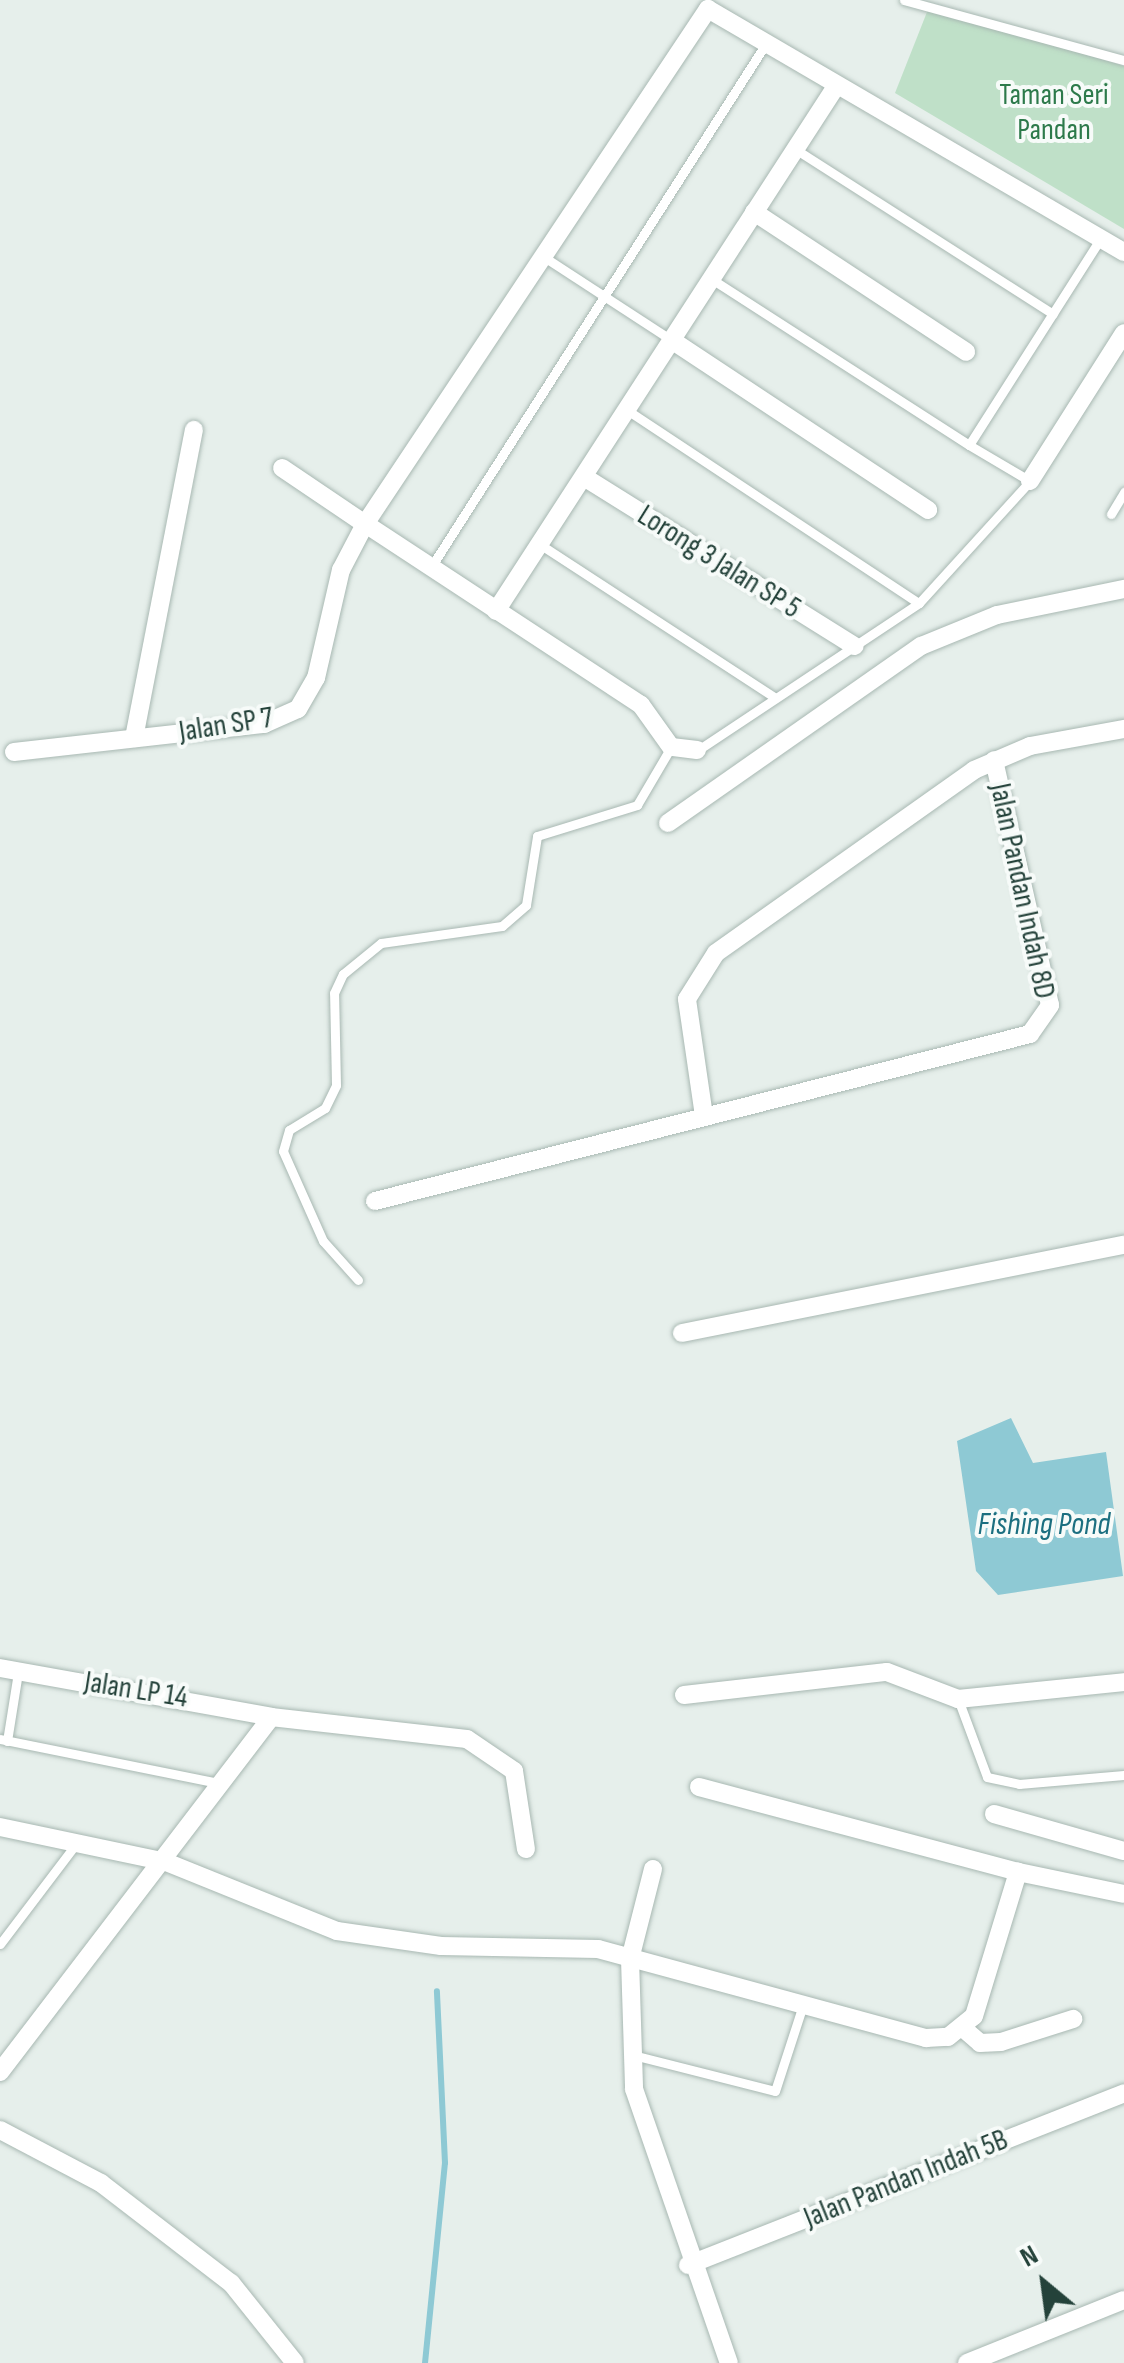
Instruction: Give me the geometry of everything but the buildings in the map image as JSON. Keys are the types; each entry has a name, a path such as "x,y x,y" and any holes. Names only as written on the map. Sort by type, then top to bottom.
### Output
{"street":[{"path":"709,5 835,88 1124,252"},
{"name":"Jalan SP 7","path":"14,752 264,724 298,709 316,678 340,570 364,524 709,5"},
{"path":"496,611 835,88"},
{"path":"754,212 966,352"},
{"path":"1030,481 1124,333"},
{"path":"672,341 928,510"},
{"path":"134,738 194,430"},
{"path":"282,468 641,706 671,747 697,750"},
{"name":"Lorong 3 Jalan SP 5","path":"584,477 854,646"},
{"path":"668,823 921,646 997,615 1124,588"},
{"path":"375,1201 704,1116 686,1021 695,976 994,760 1124,729"},
{"name":"Jalan Pandan Indah 8D","path":"704,1116 1013,1043 1044,1022 1050,1004 994,760"},
{"path":"682,1332 1124,1245"},
{"name":"Jalan LP 14","path":"9,1670 270,1716 490,1747 514,1771 526,1848"},
{"path":"684,1696 887,1672 958,1699 1124,1682"},
{"path":"0,2072 166,1862 270,1716"},
{"path":"699,1787 1018,1872 1124,1894"},
{"path":"994,1814 1124,1850"},
{"path":"0,1827 166,1862 337,1931 442,1946 546,1941 630,1958 926,2038 964,2029"},
{"path":"653,1869 630,1958 634,2089 688,2266 729,2363"},
{"path":"964,2029 1018,1872"},
{"path":"964,2029 980,2044 1001,2042 1073,2019"},
{"name":"Jalan Pandan Indah 5B","path":"688,2266 1124,2094"},
{"path":"0,2130 101,2182 231,2283 295,2363"},
{"path":"967,2363 1124,2300"}],"lane":[{"path":"904,0 1124,60"},
{"path":"429,569 765,45"},
{"path":"795,149 1052,314"},
{"path":"969,445 1101,238"},
{"path":"542,256 672,341"},
{"path":"697,750 919,602 1030,481 710,278"},
{"path":"627,410 919,602"},
{"path":"1111,514 1124,492"},
{"path":"541,545 776,698"},
{"path":"358,1280 323,1241 283,1151 290,1130 325,1108 336,1085 334,994 343,974 382,943 502,926 526,905 536,836 637,805 671,747"},
{"path":"9,1670 4,1740 223,1784"},
{"path":"958,1699 987,1777 1019,1784 1124,1774"},
{"path":"0,1944 77,1842"},
{"path":"633,2056 776,2090 803,2005"}],"green space":[{"name":"Taman Seri Pandan","path":"929,7 1124,66 1124,229 895,93"}],"water":[{"name":"Fishing Pond","path":"1011,1418 1033,1463 1106,1452 1123,1576 998,1595 976,1571 957,1441"}],"waterway":[{"path":"425,2363 445,2163 437,1991"}]}
